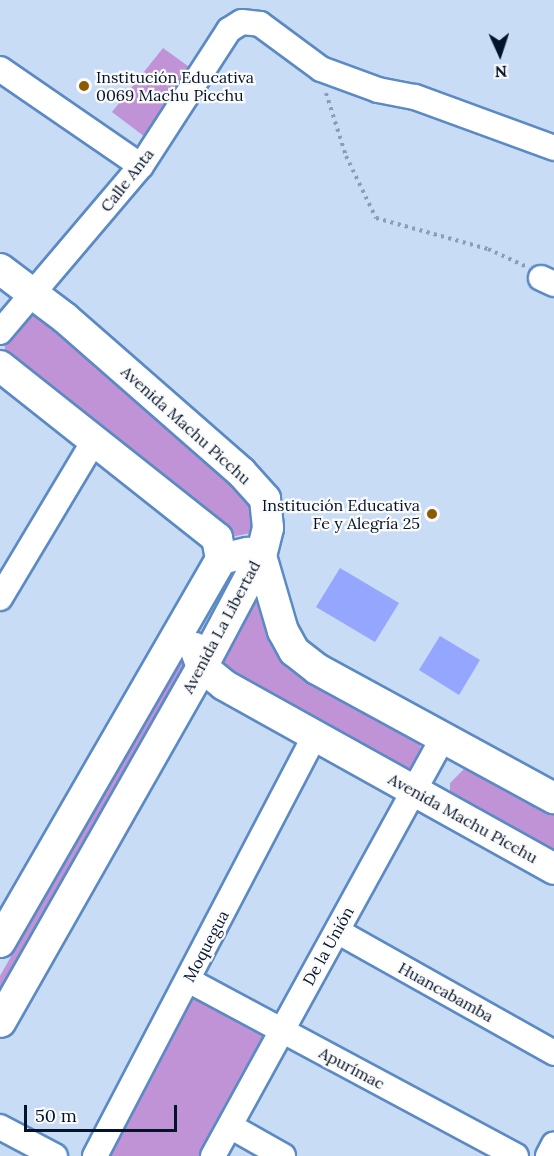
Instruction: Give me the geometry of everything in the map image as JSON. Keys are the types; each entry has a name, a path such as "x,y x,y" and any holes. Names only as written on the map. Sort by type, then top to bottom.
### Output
{"street":[{"name":"Calle Anta","path":"0,332 141,166 229,30 243,22 260,24 321,69"},
{"path":"0,69 141,166"},
{"path":"321,69 378,90 415,97 554,148"},
{"name":"Avenida Machu Picchu","path":"0,269 34,292 255,487 264,499 268,528 261,556 283,632 294,651 317,669 554,798"},
{"path":"0,366 95,439 217,538 221,559"},
{"path":"0,598 95,439"},
{"name":"Avenida La Libertad","path":"0,942 191,616 221,559 248,553 261,556 201,667 0,1022"},
{"path":"191,616 201,667"},
{"name":"Avenida Machu Picchu","path":"201,667 224,685 554,869"},
{"name":"Moquegua","path":"95,1156 315,736"},
{"name":"De la Unión","path":"213,1156 443,737"},
{"name":"Huancabamba","path":"337,931 554,1053"},
{"name":"Apurímac","path":"188,980 516,1156"},
{"path":"230,1126 283,1156"},
{"path":"0,1127 55,1156"},
{"path":"548,1156 554,1144"}],"path":[{"path":"321,69 346,156 376,218 488,249 547,281"}],"shaded area":[{"path":"163,48 199,74 145,137 112,112"},
{"path":"34,313 47,315 251,493 257,526 251,533 231,537 6,355 4,341"},
{"path":"257,587 265,618 420,737 421,758 415,766 405,771 222,670 221,647"},
{"path":"178,660 192,666 0,1009 0,976"},
{"path":"466,767 554,809 554,859 450,796 450,783"},
{"path":"190,988 274,1033 203,1156 103,1156"}],"building":[{"path":"340,568 399,603 375,642 316,607"},
{"path":"440,636 480,660 459,695 419,670"}],"place":[{"name":"Institución Educativa 0069 Machu Picchu","path":"84,86"},
{"name":"Institución Educativa Fe y Alegría 25","path":"432,514"}]}
